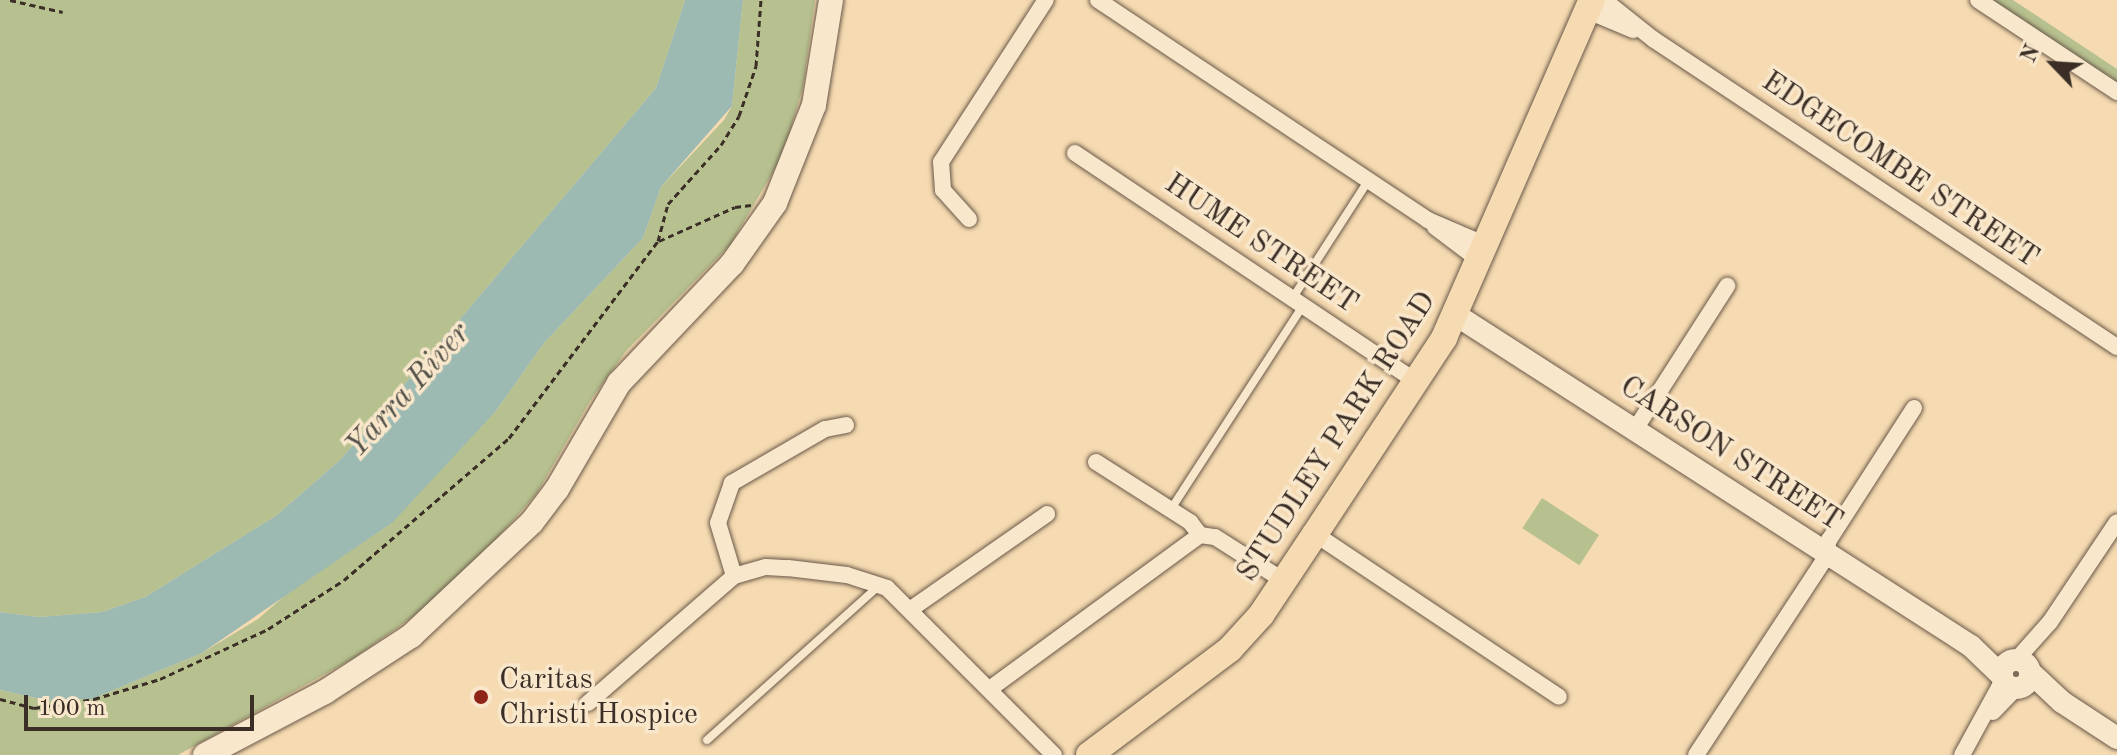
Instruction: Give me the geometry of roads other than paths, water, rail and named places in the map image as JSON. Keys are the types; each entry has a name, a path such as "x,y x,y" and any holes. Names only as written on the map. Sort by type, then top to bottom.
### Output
{"main road":[{"path":"205,755 387,653 456,598 532,522 619,383 732,264 775,203 814,105 831,0"},
{"name":"STUDLEY PARK ROAD","path":"1089,755 1230,649 1284,581 1456,315 1595,4"}],"street":[{"path":"969,219 943,190 941,162 1046,0"},
{"path":"1098,0 1428,220 1483,253"},
{"path":"1978,0 2117,92"},
{"name":"EDGECOMBE STREET","path":"1595,4 1653,39 2117,347"},
{"name":"HUME STREET","path":"1075,153 1416,381"},
{"path":"1636,428 1727,286"},
{"name":"CARSON STREET","path":"1456,315 2117,738"},
{"path":"1696,755 1914,408"},
{"path":"734,576 718,523 732,483 825,429 846,425"},
{"path":"1096,462 1171,509 1200,535 1215,537 1284,581"},
{"path":"911,609 1047,514"},
{"path":"1962,755 2117,522"},
{"path":"1315,534 1559,697"},
{"path":"991,688 1200,535"},
{"path":"588,703 734,576 766,567 788,568 880,585 911,609 1054,755"}],"lane":[{"path":"1171,509 1369,180"},
{"path":"707,740 880,585"}],"water":[{"name":"Yarra River","path":"685,0 743,0 732,106 661,187 643,238 544,343 496,411 393,522 202,653 92,699 45,700 0,690 0,612 39,617 102,612 145,597 277,515 341,459 656,88"}],"place":[{"name":"Caritas Christi Hospice","path":"481,697"}]}
